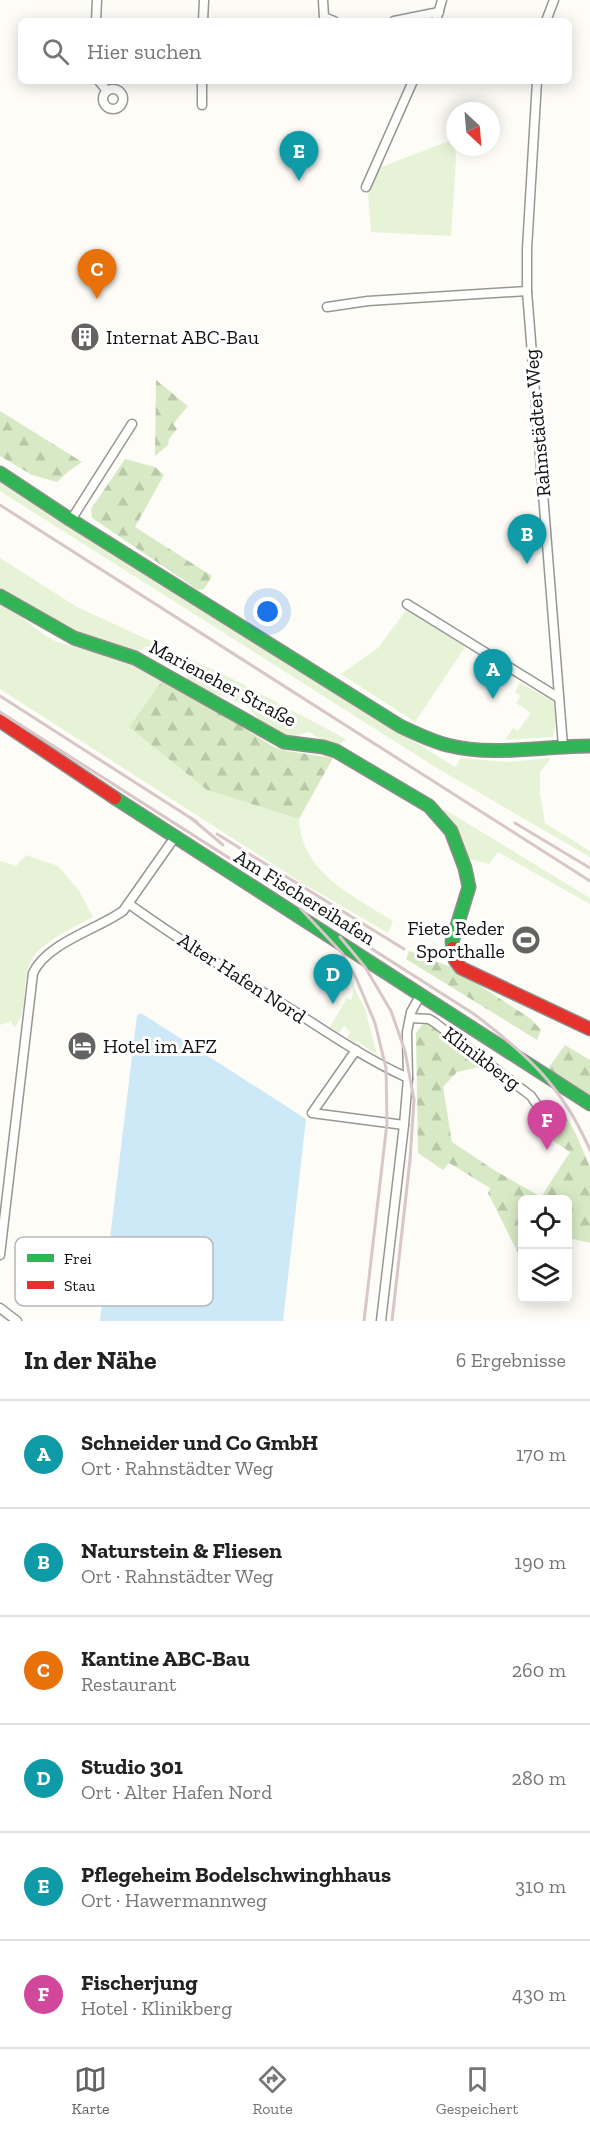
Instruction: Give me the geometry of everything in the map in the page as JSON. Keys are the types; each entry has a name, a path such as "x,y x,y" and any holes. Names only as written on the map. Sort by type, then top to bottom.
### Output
{"street":[{"path":"96,18 97,0"},
{"path":"204,0 204,18"},
{"path":"323,0 324,17 326,18"},
{"path":"437,18 442,0"},
{"path":"547,18 554,0"},
{"path":"409,18 439,12"},
{"path":"101,84 106,91"},
{"path":"202,84 202,105"},
{"path":"366,187 412,84"},
{"name":"Rahnstädter Weg","path":"537,84 526,291 563,746"},
{"path":"327,307 368,301 526,291"},
{"path":"71,520 132,424"},
{"path":"0,473 368,707 423,737 448,745 495,750 590,746"},
{"name":"Marieneher Straße","path":"0,596 74,638 135,658 284,742 336,751 429,806 450,831 465,868 469,887 452,942 455,960 461,968 590,1029"},
{"path":"407,604 559,698"},
{"name":"Am Fischereihafen","path":"0,721 175,837 590,1104"},
{"path":"0,1255 33,973 38,962 48,954 111,919 129,904 175,837"},
{"name":"Alter Hafen Nord","path":"129,904 226,969 386,1068 408,1078"},
{"path":"381,1321 404,1125 408,1078 407,1032 410,1018 421,994"},
{"name":"Klinikberg","path":"410,1018 429,1019 434,1022 531,1096 544,1115"},
{"path":"356,1050 312,1113 404,1125"},
{"path":"0,1308 17,1321"}],"green space":[{"path":"446,142 446,156 456,156 456,159 451,236 371,232 368,194 379,168"},
{"path":"156,380 188,406 173,424 177,429 169,439 168,445 155,456"},
{"path":"0,411 82,462 57,482 32,475 0,456"},
{"path":"125,459 155,467 164,475 135,527 212,576 204,589 198,590 92,518 91,509"},
{"path":"0,482 455,767 461,758 508,762 551,758 540,772 540,794 545,823 590,851 590,857 440,770 0,491"},
{"path":"0,558 77,607 231,678 346,739 336,748 308,732 290,738 264,726 249,708 226,697 191,686 184,671 174,662 160,659 157,650 147,646 137,653 87,636 61,622 45,618 0,591"},
{"path":"3,603 57,642 132,662 164,678 129,727 207,790 299,819 302,838 309,854 320,869 346,892 393,921 388,933 304,884 0,689 0,604"},
{"path":"407,609 465,647 415,722 341,674 378,648"},
{"path":"164,678 274,747 333,758 299,819 207,790 129,727"},
{"path":"520,683 553,701 556,722 553,737 505,740 513,728 518,731 531,713 516,703 521,696 515,692"},
{"path":"444,809 590,898 590,904 498,852 489,864 466,858 444,814"},
{"path":"26,855 58,866 79,891 93,917 50,941 31,960 26,977 22,1013 14,1028 11,1021 0,1025 0,861 16,866"},
{"path":"409,951 451,967 531,1019 541,1030 537,1040 406,959"},
{"path":"341,961 365,1009 377,1055 357,1041 355,1043 347,1038 350,1032 344,1026 339,1033 330,1027 347,998 351,1000 353,992 345,971 335,970"},
{"path":"429,1023 489,1065 457,1072 443,1087 452,1142 538,1195 518,1195 518,1253 488,1193 490,1188 449,1163 443,1170 418,1153 416,1033 422,1025"},
{"path":"565,1045 590,1060 590,1104 544,1074"},
{"path":"558,1104 575,1132 590,1167 590,1243 572,1239 572,1195 542,1195 570,1152 538,1131"}],"water":[{"path":"141,1013 306,1119 283,1321 100,1321 102,1306 213,1306 213,1237 110,1237 137,1015"}],"railway":[{"path":"0,505 590,881"},
{"path":"0,696 197,822"},
{"path":"0,712 474,1014 542,1073 568,1108 590,1150"},
{"path":"191,818 223,845"},
{"path":"515,823 590,868"},
{"path":"217,834 404,949"},
{"path":"301,909 342,953 356,978 375,1023 386,1068 387,1123 364,1321"},
{"path":"340,937 365,967 391,1011 405,1051 414,1100 410,1160 392,1321"}],"traffic: fast":[{"path":"0,473 400,726 447,745 482,750 590,746"},
{"path":"0,596 74,638 135,658 284,742 336,751 429,806 451,831 465,868 469,887 452,942 453,948"},
{"path":"115,798 590,1104"}],"traffic: jam":[{"path":"0,721 115,798"},
{"path":"453,948 455,960 461,968 590,1029"}],"place":[{"name":"Pflegeheim Bodelschwinghhaus","path":"299,181"},
{"name":"Kantine ABC-Bau","path":"97,299"},
{"name":"Internat ABC-Bau","path":"85,337"},
{"name":"Naturstein & Fliesen","path":"527,564"},
{"name":"Schneider und Co GmbH","path":"493,699"},
{"name":"Fiete Reder Sporthalle","path":"526,940"},
{"name":"Studio 301","path":"333,1004"},
{"name":"Hotel im AFZ","path":"82,1046"},
{"name":"Fischerjung","path":"547,1150"}]}
